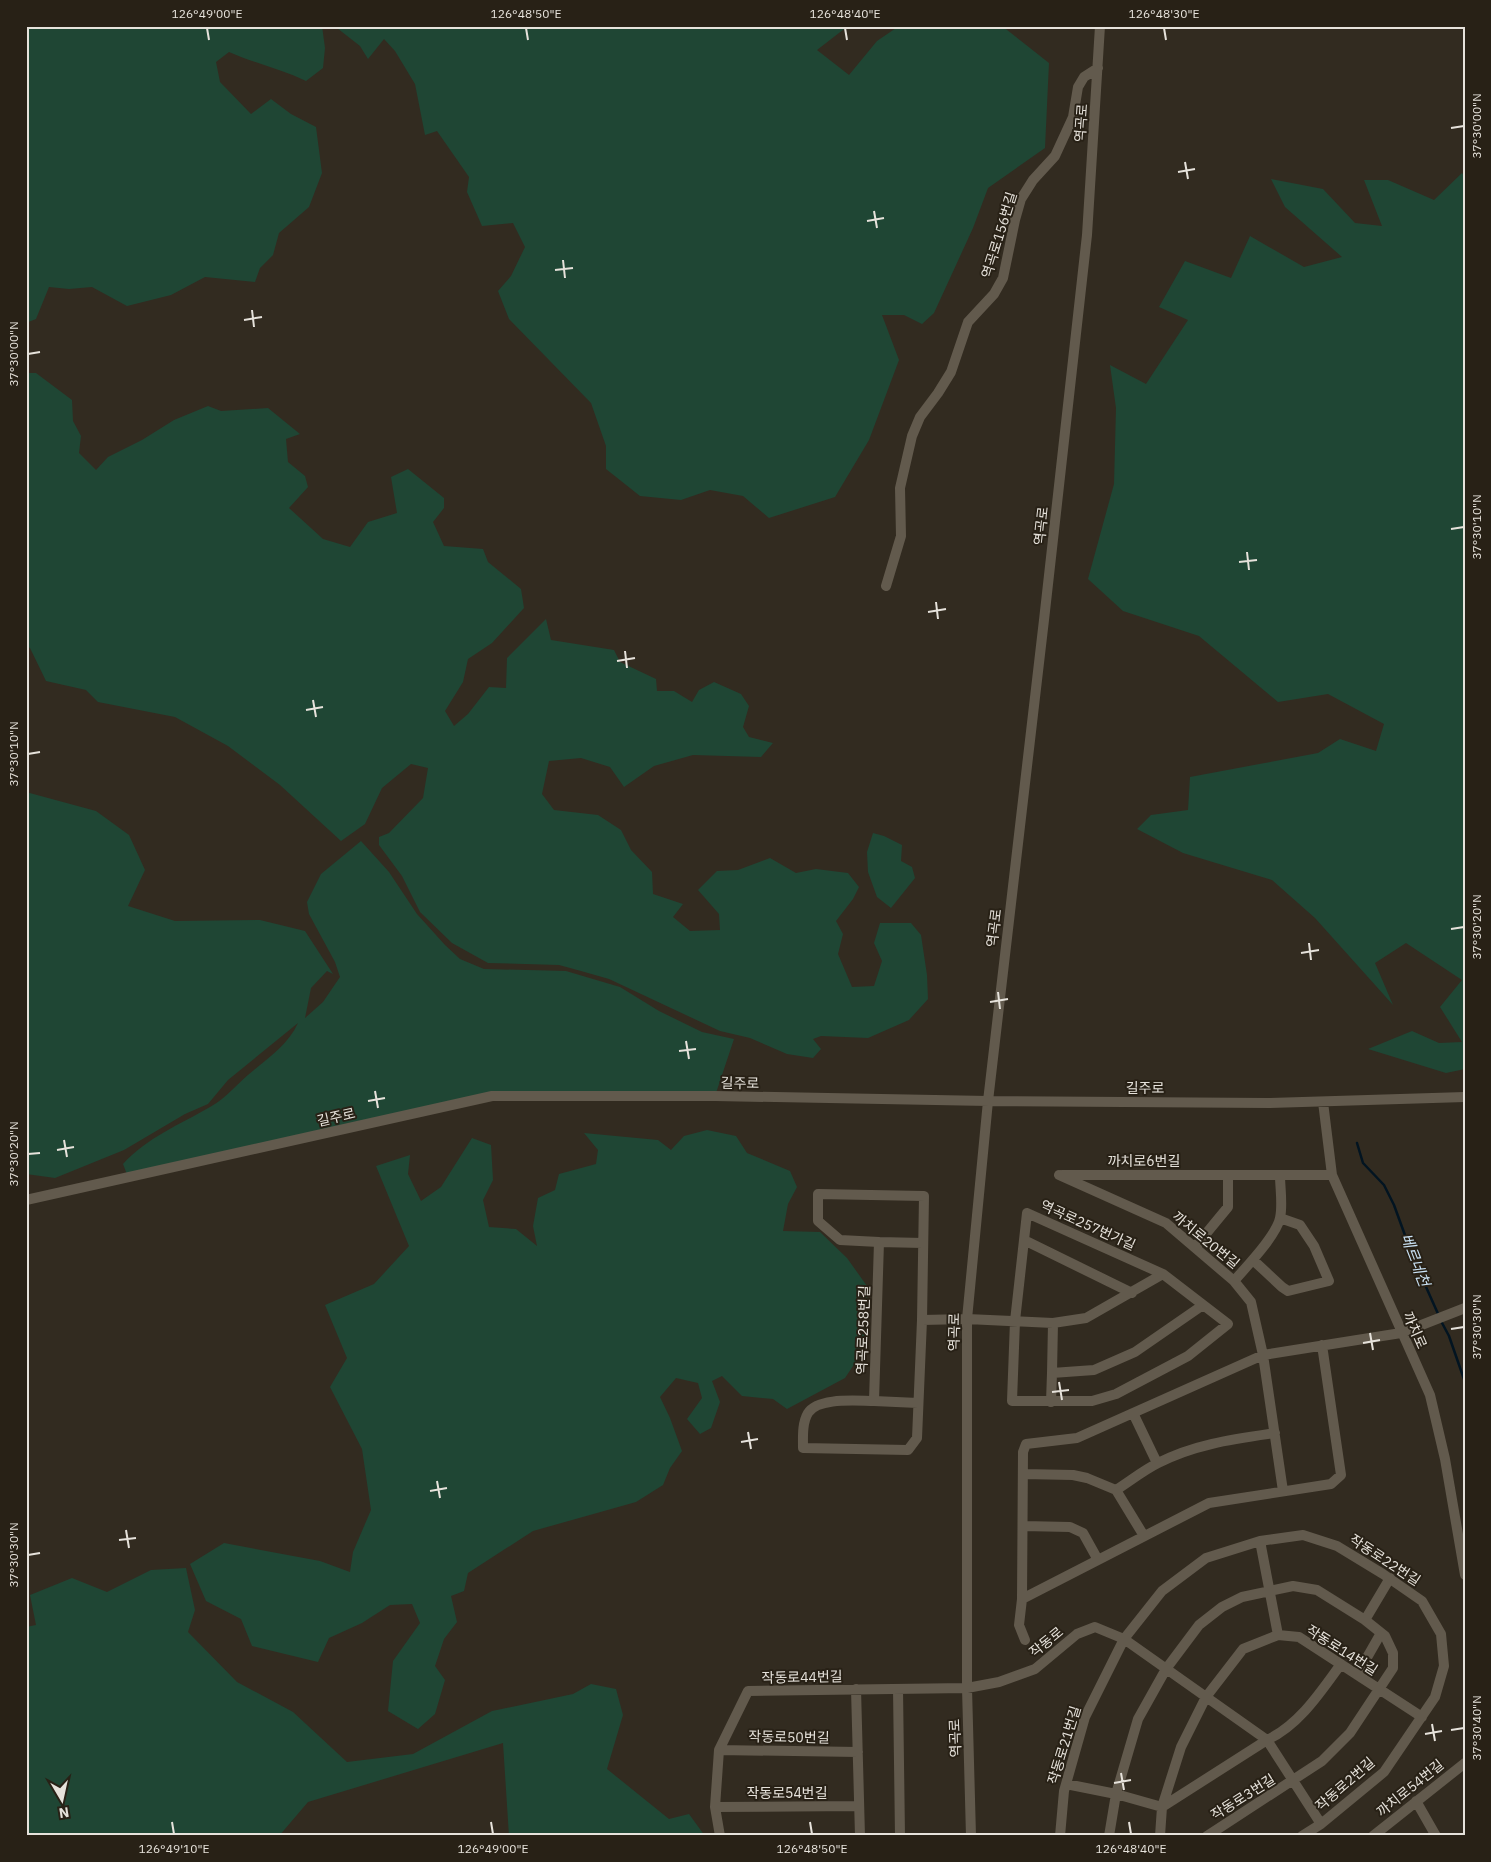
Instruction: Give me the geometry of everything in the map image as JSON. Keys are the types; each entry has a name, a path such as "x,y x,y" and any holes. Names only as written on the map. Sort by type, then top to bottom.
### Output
{"street":[{"name":"역곡로","path":"971,1836 967,1688 967,1319 988,1101 1087,236 1100,26"},
{"name":"역곡로156번길","path":"886,586 901,536 900,488 912,436 920,417 951,372 968,322 994,294 1003,278 1014,220 1022,198 1033,180 1055,156 1066,135 1073,116 1078,88 1084,77 1098,68"},
{"name":"길주로","path":"26,1200 492,1096 715,1096 1259,1103 1465,1097"},
{"name":"까치로","path":"1323,1102 1332,1175 1430,1395 1445,1460 1465,1575"},
{"name":"까치로6번길","path":"1059,1175 1332,1175"},
{"name":"까치로20번길","path":"1059,1175 1166,1223 1234,1280 1251,1302 1263,1355 1283,1491"},
{"path":"1195,1248 1228,1207 1228,1175"},
{"path":"1234,1280 1253,1260 1274,1232 1280,1218 1280,1175"},
{"path":"918,1403 874,1401 822,1403 808,1413 803,1430 803,1448 908,1450 917,1438 922,1320 924,1196 818,1194 818,1221 840,1240 923,1243"},
{"name":"역곡로257번가길","path":"1027,1213 1163,1274 1228,1324 1188,1356 1116,1394 1092,1401 1012,1401 1015,1322 1024,1240 1027,1213"},
{"path":"1253,1260 1288,1291 1329,1282 1314,1246 1300,1225 1280,1218"},
{"path":"1024,1240 1132,1293"},
{"name":"역곡로258번길","path":"874,1401 879,1242"},
{"path":"922,1320 967,1319 1053,1323 1086,1318 1163,1274"},
{"path":"1052,1373 1094,1370 1135,1352 1203,1305"},
{"path":"1025,1640 1019,1625 1022,1599 1023,1452 1026,1444 1077,1438 1263,1355 1401,1333 1464,1308"},
{"path":"1051,1402 1053,1323"},
{"path":"1022,1599 1209,1503 1331,1484 1341,1475 1322,1346"},
{"path":"1134,1413 1157,1463"},
{"path":"1116,1490 1157,1463 1211,1443 1274,1433"},
{"path":"1023,1474 1073,1475 1087,1478 1116,1490 1144,1536"},
{"path":"1023,1526 1070,1527 1083,1533 1098,1560"},
{"name":"작동로22번길","path":"1124,1639 1162,1591 1206,1558 1260,1541 1303,1535 1337,1546 1390,1578 1422,1601 1441,1634 1444,1666 1435,1697 1422,1716"},
{"path":"1260,1541 1278,1636"},
{"path":"1365,1620 1390,1578"},
{"path":"1109,1836 1116,1794 1138,1719 1166,1670 1199,1625 1222,1607 1242,1597 1270,1590 1293,1586 1317,1590 1365,1620 1381,1633 1357,1675"},
{"name":"작동로","path":"856,1690 967,1688 999,1682 1035,1669 1077,1634 1095,1627 1124,1639 1267,1740 1321,1824"},
{"name":"작동로3번길","path":"1207,1836 1322,1761 1350,1733 1393,1668 1393,1653 1385,1636 1381,1633"},
{"name":"작동로14번길","path":"1160,1836 1162,1807 1181,1747 1206,1697 1243,1649 1278,1636 1299,1637 1422,1716"},
{"name":"작동로21번길","path":"1060,1836 1066,1784 1085,1717 1124,1639"},
{"path":"1066,1784 1116,1794 1162,1807 1267,1740 1282,1733 1302,1715 1341,1664"},
{"path":"898,1689 900,1836"},
{"path":"856,1690 860,1836"},
{"name":"작동로44번길","path":"719,1750 748,1692 856,1690"},
{"name":"작동로2번길","path":"1302,1836 1321,1824 1384,1772 1422,1716"},
{"path":"719,1750 715,1807 720,1836"},
{"name":"작동로50번길","path":"719,1750 858,1752"},
{"name":"까치로54번길","path":"1373,1836 1464,1764"},
{"path":"1416,1801 1436,1836"},
{"name":"작동로54번길","path":"715,1807 859,1806"}],"green space":[{"path":"26,26 322,26 325,48 323,68 306,81 229,52 216,62 220,82 251,114 271,99 291,114 316,127 322,173 309,207 279,233 273,255 260,268 255,282 205,277 171,295 127,306 92,287 69,289 49,287 36,319 26,323"},
{"path":"322,26 848,26 817,50 849,75 877,41 899,26 1002,26 1049,63 1045,148 988,188 973,228 934,313 922,324 904,315 882,315 899,360 869,440 835,497 769,518 743,496 710,490 681,500 640,496 606,469 606,446 591,403 509,319 498,291 511,276 525,247 513,223 482,226 467,192 469,177 437,131 425,135 415,84 395,51 384,39 368,59 360,46 337,28"},
{"path":"1462,173 1465,177 1465,1069 1446,1073 1368,1049 1412,1031 1439,1043 1462,1042 1440,1007 1462,980 1406,943 1375,963 1393,1005 1315,918 1272,880 1183,853 1137,829 1151,815 1188,810 1190,777 1318,753 1340,739 1376,751 1384,724 1328,694 1278,702 1199,636 1123,611 1088,579 1114,484 1116,408 1110,365 1146,384 1188,320 1159,307 1185,261 1231,278 1250,236 1304,267 1342,257 1285,207 1271,179 1323,189 1355,223 1382,226 1364,180 1388,180 1434,200"},
{"path":"26,373 36,373 72,400 73,421 81,436 79,453 96,470 108,457 142,440 174,420 208,406 221,411 268,408 300,434 286,439 288,462 305,476 308,487 289,508 323,539 350,547 368,522 397,513 391,477 408,469 444,498 444,508 433,522 444,546 483,549 488,562 521,589 524,608 492,643 468,659 463,682 445,711 454,726 468,714 489,687 506,688 507,658 546,619 551,640 614,650 620,662 656,679 657,691 674,691 692,702 699,690 714,682 741,694 749,706 743,727 749,737 773,743 761,757 693,755 654,766 624,787 610,767 581,758 549,761 542,794 554,810 598,815 621,830 631,850 652,872 653,894 683,904 673,917 690,931 720,930 719,914 698,890 717,871 738,870 770,858 796,873 816,869 848,873 859,887 853,899 836,921 843,934 838,954 852,987 874,986 882,961 874,943 880,923 911,923 921,935 927,975 928,999 909,1020 868,1038 821,1036 813,1039 821,1049 813,1058 787,1054 750,1038 720,1031 609,979 559,965 488,963 452,943 420,912 402,876 379,845 379,837 389,833 423,798 428,768 411,764 382,788 365,824 341,841 280,785 228,746 175,717 98,702 86,690 46,681 30,648 26,646"},
{"path":"26,792 96,811 129,835 145,870 128,906 175,921 260,920 305,931 333,974 327,971 311,988 305,1018 323,1002 340,977 335,962 309,914 307,902 321,874 361,841 389,872 417,914 460,959 484,969 566,971 620,987 659,1011 702,1032 734,1039 715,1096 492,1096 128,1177 123,1164 153,1139 222,1099 248,1074 279,1049 290,1037 298,1023 228,1080 208,1104 185,1114 124,1150 55,1178 26,1174"},
{"path":"873,833 902,845 901,861 912,867 915,878 891,908 877,897 868,872 867,852"},
{"path":"707,1130 736,1136 747,1153 790,1171 797,1187 788,1204 783,1231 820,1232 847,1258 867,1286 867,1345 845,1378 787,1409 773,1399 742,1396 722,1376 712,1381 720,1402 711,1428 700,1434 687,1419 702,1398 698,1383 676,1378 660,1397 682,1451 670,1468 663,1485 636,1502 533,1531 468,1573 464,1591 451,1596 457,1622 444,1639 435,1666 445,1680 435,1714 418,1729 388,1711 393,1661 420,1623 412,1604 390,1605 362,1623 329,1638 318,1662 252,1646 241,1619 206,1601 190,1564 224,1543 320,1561 350,1572 353,1552 371,1510 362,1449 330,1387 347,1358 325,1305 374,1284 409,1246 376,1166 410,1155 408,1174 421,1201 441,1187 472,1138 491,1145 493,1180 483,1200 489,1227 516,1229 537,1246 533,1226 538,1198 555,1190 559,1174 596,1164 598,1150 584,1133 658,1140 671,1150 684,1136"},
{"path":"186,1568 195,1610 188,1632 237,1682 293,1712 347,1762 413,1754 492,1711 573,1694 591,1684 616,1689 623,1715 607,1769 669,1819 689,1814 705,1836 509,1836 503,1743 308,1802 279,1836 26,1836 26,1627 36,1625 30,1595 72,1578 107,1592 151,1570"}],"waterway":[{"name":"베르네천","path":"1357,1143 1363,1163 1384,1185 1394,1205 1414,1260 1439,1316"},
{"name":"베르네천","path":"1441,1321 1449,1336 1465,1382"}]}
